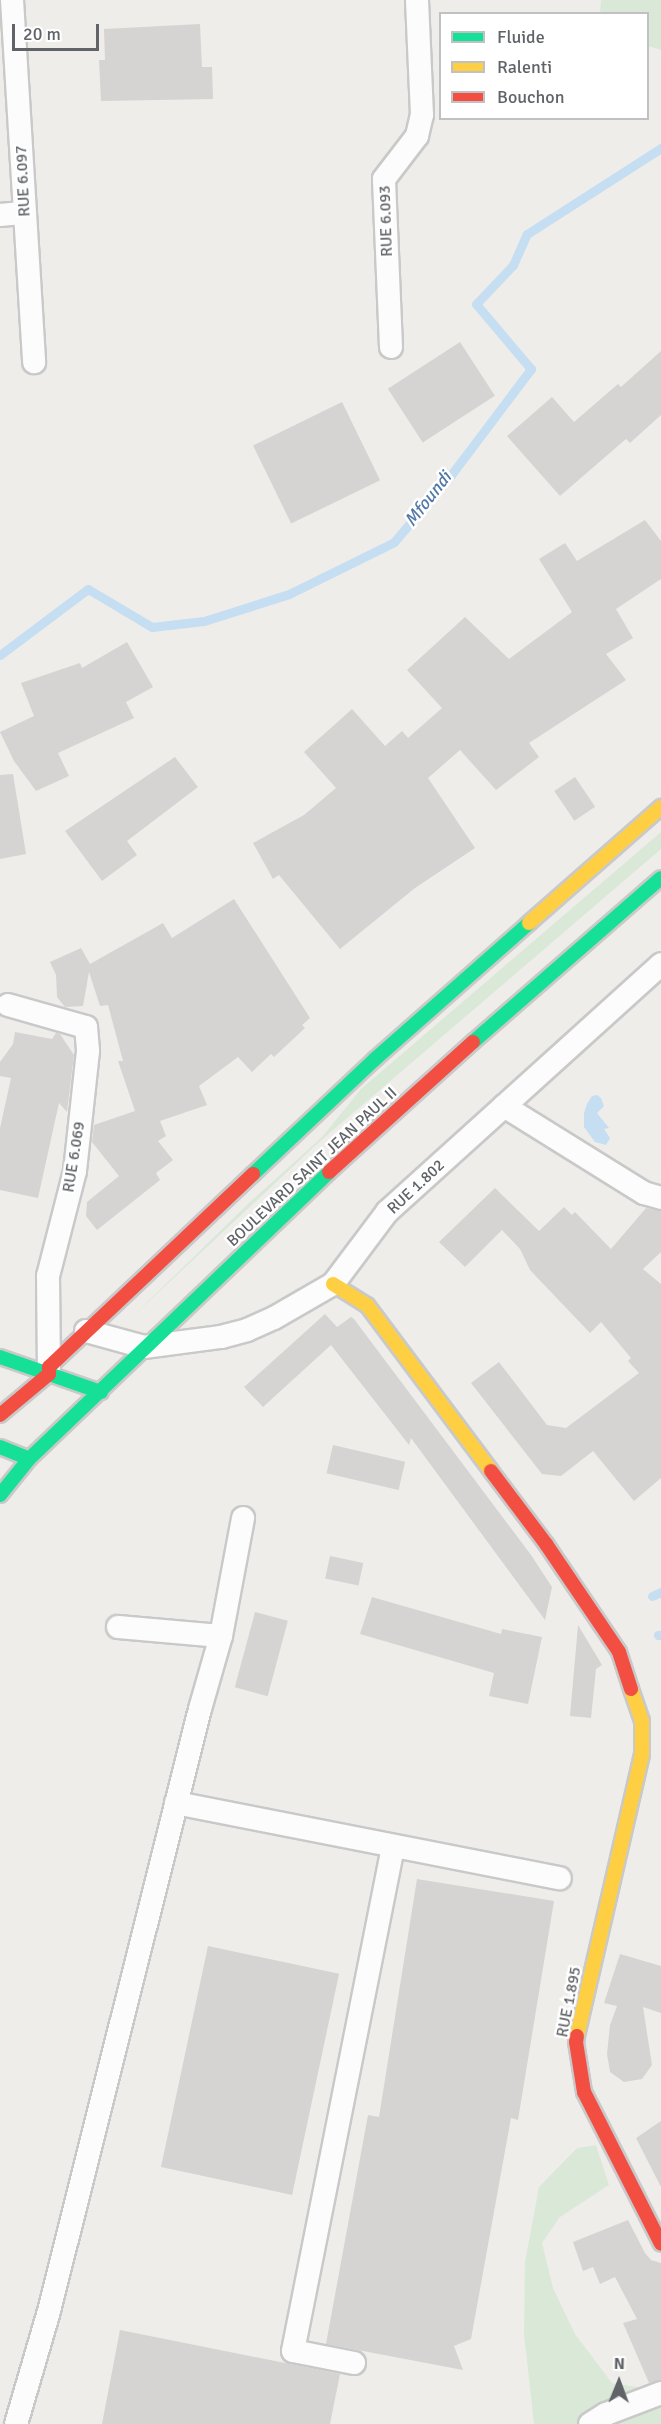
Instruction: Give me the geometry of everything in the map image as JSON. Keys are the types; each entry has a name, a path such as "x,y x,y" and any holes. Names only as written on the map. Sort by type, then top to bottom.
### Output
{"main road":[{"name":"BOULEVARD SAINT JEAN PAUL II","path":"0,1415 49,1371 86,1331 375,1059 661,807"},
{"name":"BOULEVARD SAINT JEAN PAUL II","path":"0,1495 29,1459 283,1214 448,1064 661,878"},
{"name":"RUE 1.895","path":"333,1284 367,1305 546,1544 619,1652 652,1753 576,2042 584,2092 661,2244"},
{"path":"0,1357 49,1371 101,1392"},
{"path":"0,1447 29,1459"}],"street":[{"name":"RUE 6.097","path":"12,0 34,362"},
{"name":"RUE 6.093","path":"392,346 384,179 417,136 422,115 417,0"},
{"path":"0,215 25,213"},
{"name":"RUE 1.802","path":"144,1347 221,1337 248,1330 333,1284 387,1212 661,964"},
{"name":"RUE 6.069","path":"8,1005 86,1027 88,1051 75,1171 48,1276 49,1371"},
{"path":"504,1106 644,1193 661,1198"},
{"path":"86,1331 144,1347"},
{"path":"16,2424 52,2299 176,1803 221,1635 243,1518"},
{"path":"118,1628 221,1635"},
{"path":"176,1803 560,1878"},
{"path":"354,2363 293,2351 393,1846"},
{"path":"590,2424 606,2414 661,2393"}],"green space":[{"path":"601,0 661,0 661,50 649,46 649,12 600,12"},
{"path":"661,832 661,849 318,1143 130,1319 250,1202 322,1137 361,1089"},
{"path":"596,2145 609,2185 560,2217 542,2243 553,2288 575,2334 612,2383 661,2391 661,2424 534,2424 524,2334 525,2262 539,2187 577,2148"}],"water":[{"path":"597,1095 604,1106 597,1113 609,1128 604,1129 610,1138 606,1145 595,1142 584,1127 584,1113 587,1104 592,1096"}],"building":[{"path":"200,24 202,67 212,67 213,99 101,101 99,60 105,60 104,29"},
{"path":"460,342 495,396 423,443 388,389"},
{"path":"661,351 661,415 630,443 626,439 560,496 507,436 552,397 574,422 618,384 621,387"},
{"path":"342,402 380,480 291,524 253,445"},
{"path":"645,520 661,541 661,579 616,609 633,638 606,654 626,680 529,743 539,757 496,790 460,750 428,778 475,848 415,888 340,949 279,875 273,879 253,843 304,815 336,788 304,752 352,709 385,746 402,731 408,738 442,708 407,670 465,617 509,659 572,612 539,559 565,543 577,561"},
{"path":"127,642 153,687 126,702 134,718 58,753 69,776 36,791 14,761 0,732 34,716 21,683 80,663 82,668"},
{"path":"175,757 198,787 127,841 137,855 102,881 65,831"},
{"path":"13,774 26,854 0,859 0,775"},
{"path":"575,777 595,807 574,821 554,791"},
{"path":"234,899 310,1018 302,1025 305,1028 274,1057 271,1054 252,1072 238,1057 199,1086 207,1105 160,1121 166,1136 158,1141 173,1160 156,1173 160,1180 97,1230 86,1216 87,1202 119,1176 92,1142 94,1125 135,1111 118,1061 123,1061 108,1005 100,1006 89,972 83,1006 65,1007 57,997 56,975 50,962 81,948 90,964 163,923 172,938"},
{"path":"15,1032 52,1039 56,1033 60,1034 74,1055 67,1112 59,1103 38,1198 0,1190 0,1128 11,1078 0,1076 0,1062 13,1044"},
{"path":"495,1188 539,1231 564,1207 572,1215 575,1212 611,1249 646,1208 661,1211 661,1252 643,1269 661,1284 661,1478 634,1501 593,1451 561,1476 542,1474 471,1383 499,1362 547,1425 566,1428 639,1373 628,1361 631,1358 601,1322 590,1333 530,1270 520,1249 502,1230 465,1267 439,1242"},
{"path":"325,1314 337,1327 351,1317 354,1319 531,1555 552,1587 545,1620 411,1438 409,1445 331,1345 263,1407 244,1387"},
{"path":"333,1445 405,1462 399,1490 326,1473"},
{"path":"330,1556 363,1563 358,1586 325,1578"},
{"path":"372,1597 501,1634 502,1629 542,1637 528,1704 489,1696 494,1673 360,1634"},
{"path":"255,1612 288,1621 268,1696 235,1687"},
{"path":"578,1625 602,1665 596,1669 591,1718 570,1716"},
{"path":"417,1879 554,1901 518,2120 511,2118 471,2339 454,2346 463,2370 326,2344 368,2115 379,2117"},
{"path":"208,1946 339,1974 292,2195 161,2167"},
{"path":"620,1954 661,1966 661,2013 643,2007 652,2065 642,2079 624,2082 610,2072 607,2054 610,2025 617,2006 604,2003"},
{"path":"661,2121 661,2187 636,2138"},
{"path":"628,2220 645,2253 651,2260 661,2263 661,2380 649,2383 623,2323 637,2319 615,2277 600,2284 593,2267 583,2271 573,2242"},
{"path":"120,2330 340,2374 330,2424 102,2424"}],"waterway":[{"name":"Mfoundi","path":"0,655 88,589 152,627 204,621 289,594 394,542 451,475 531,369 476,304 513,265 527,234 661,148"},
{"path":"652,1596 661,1592"}],"traffic: fast":[{"path":"473,1042 661,878"},
{"path":"253,1174 375,1059 529,923"},
{"path":"0,1495 29,1459 329,1172"},
{"path":"0,1357 101,1392"},
{"path":"0,1447 29,1459"}],"traffic: slow":[{"path":"529,923 661,807"},
{"path":"333,1284 367,1305 491,1471"},
{"path":"577,2036 642,1754 642,1721 631,1689"}],"traffic: jam":[{"path":"329,1172 473,1042"},
{"path":"0,1415 49,1374 49,1367 253,1174"},
{"path":"491,1471 546,1544 619,1652 631,1689"},
{"path":"577,2036 584,2092 661,2244"}]}
